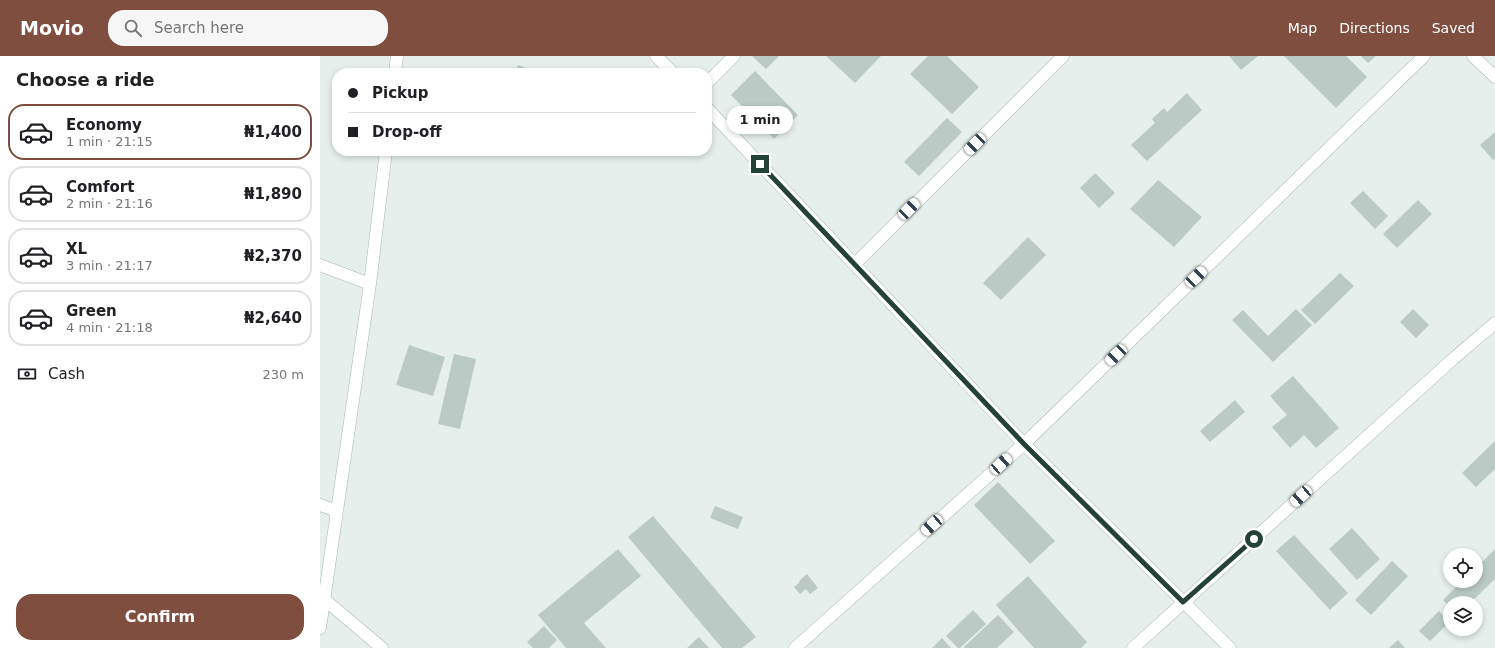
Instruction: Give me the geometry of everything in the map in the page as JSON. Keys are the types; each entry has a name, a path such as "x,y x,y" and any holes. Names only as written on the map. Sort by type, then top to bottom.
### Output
{"street":[{"path":"396,68 397,56"},
{"path":"656,56 668,68"},
{"path":"712,78 734,56"},
{"path":"855,264 1063,56"},
{"path":"795,648 1024,444 1424,56"},
{"path":"1473,56 1495,78"},
{"path":"712,113 1024,444 1230,648"},
{"path":"320,628 370,284 385,156"},
{"path":"320,265 370,284"},
{"path":"1133,648 1447,364 1495,323"},
{"path":"320,506 337,511"},
{"path":"324,599 382,648"}],"building":[{"path":"752,56 779,56 766,69"},
{"path":"826,56 881,56 855,83"},
{"path":"928,56 947,56 979,87 952,114 910,74"},
{"path":"1229,56 1258,56 1241,70"},
{"path":"1284,56 1346,56 1367,77 1336,108"},
{"path":"1361,56 1376,56 1368,63"},
{"path":"518,65 526,68 517,68"},
{"path":"755,71 798,115 774,139 731,95"},
{"path":"1187,93 1202,110 1147,161 1131,145 1155,123 1152,119 1164,108 1167,112"},
{"path":"947,118 962,132 919,176 904,162"},
{"path":"1495,132 1495,158 1493,160 1480,145"},
{"path":"1095,173 1115,193 1099,208 1080,188"},
{"path":"1158,180 1202,217 1174,247 1130,209"},
{"path":"1363,191 1388,216 1375,229 1350,203"},
{"path":"1418,200 1432,214 1397,248 1383,234"},
{"path":"1028,237 1046,255 1001,300 983,283"},
{"path":"1340,273 1354,286 1315,324 1301,310"},
{"path":"1296,309 1312,325 1273,362 1232,320 1243,310 1268,336"},
{"path":"1413,309 1429,325 1416,338 1400,322"},
{"path":"409,345 445,357 433,396 396,385"},
{"path":"454,354 476,359 460,429 438,424"},
{"path":"1293,376 1339,428 1316,448 1304,435 1290,448 1272,427 1287,415 1270,396"},
{"path":"1235,400 1245,412 1210,442 1200,431"},
{"path":"1495,441 1495,469 1476,487 1462,473"},
{"path":"998,482 1055,541 1030,564 974,505"},
{"path":"715,506 743,517 738,529 710,518"},
{"path":"653,516 756,637 742,648 722,648 628,537"},
{"path":"1352,528 1380,559 1357,580 1329,549"},
{"path":"1294,535 1348,593 1330,610 1276,551"},
{"path":"618,549 641,576 584,623 606,648 566,648 538,615"},
{"path":"1495,549 1495,579 1477,596 1447,596 1455,588 1483,588 1483,561"},
{"path":"1392,561 1408,576 1371,615 1355,600"},
{"path":"807,574 818,588 810,594 806,589 800,594 794,587"},
{"path":"1028,576 1087,642 1081,648 1034,648 996,605"},
{"path":"973,610 986,624 960,648 958,648 946,636"},
{"path":"1439,611 1443,615 1443,629 1430,641 1419,631"},
{"path":"998,615 1014,632 997,648 964,647"},
{"path":"544,626 557,640 549,648 533,648 527,642"},
{"path":"699,637 709,648 687,648"},
{"path":"942,638 951,648 932,648"},
{"path":"1398,640 1405,648 1389,648"}],"route":[{"path":"760,164 1024,444 1183,602 1254,539"}]}
